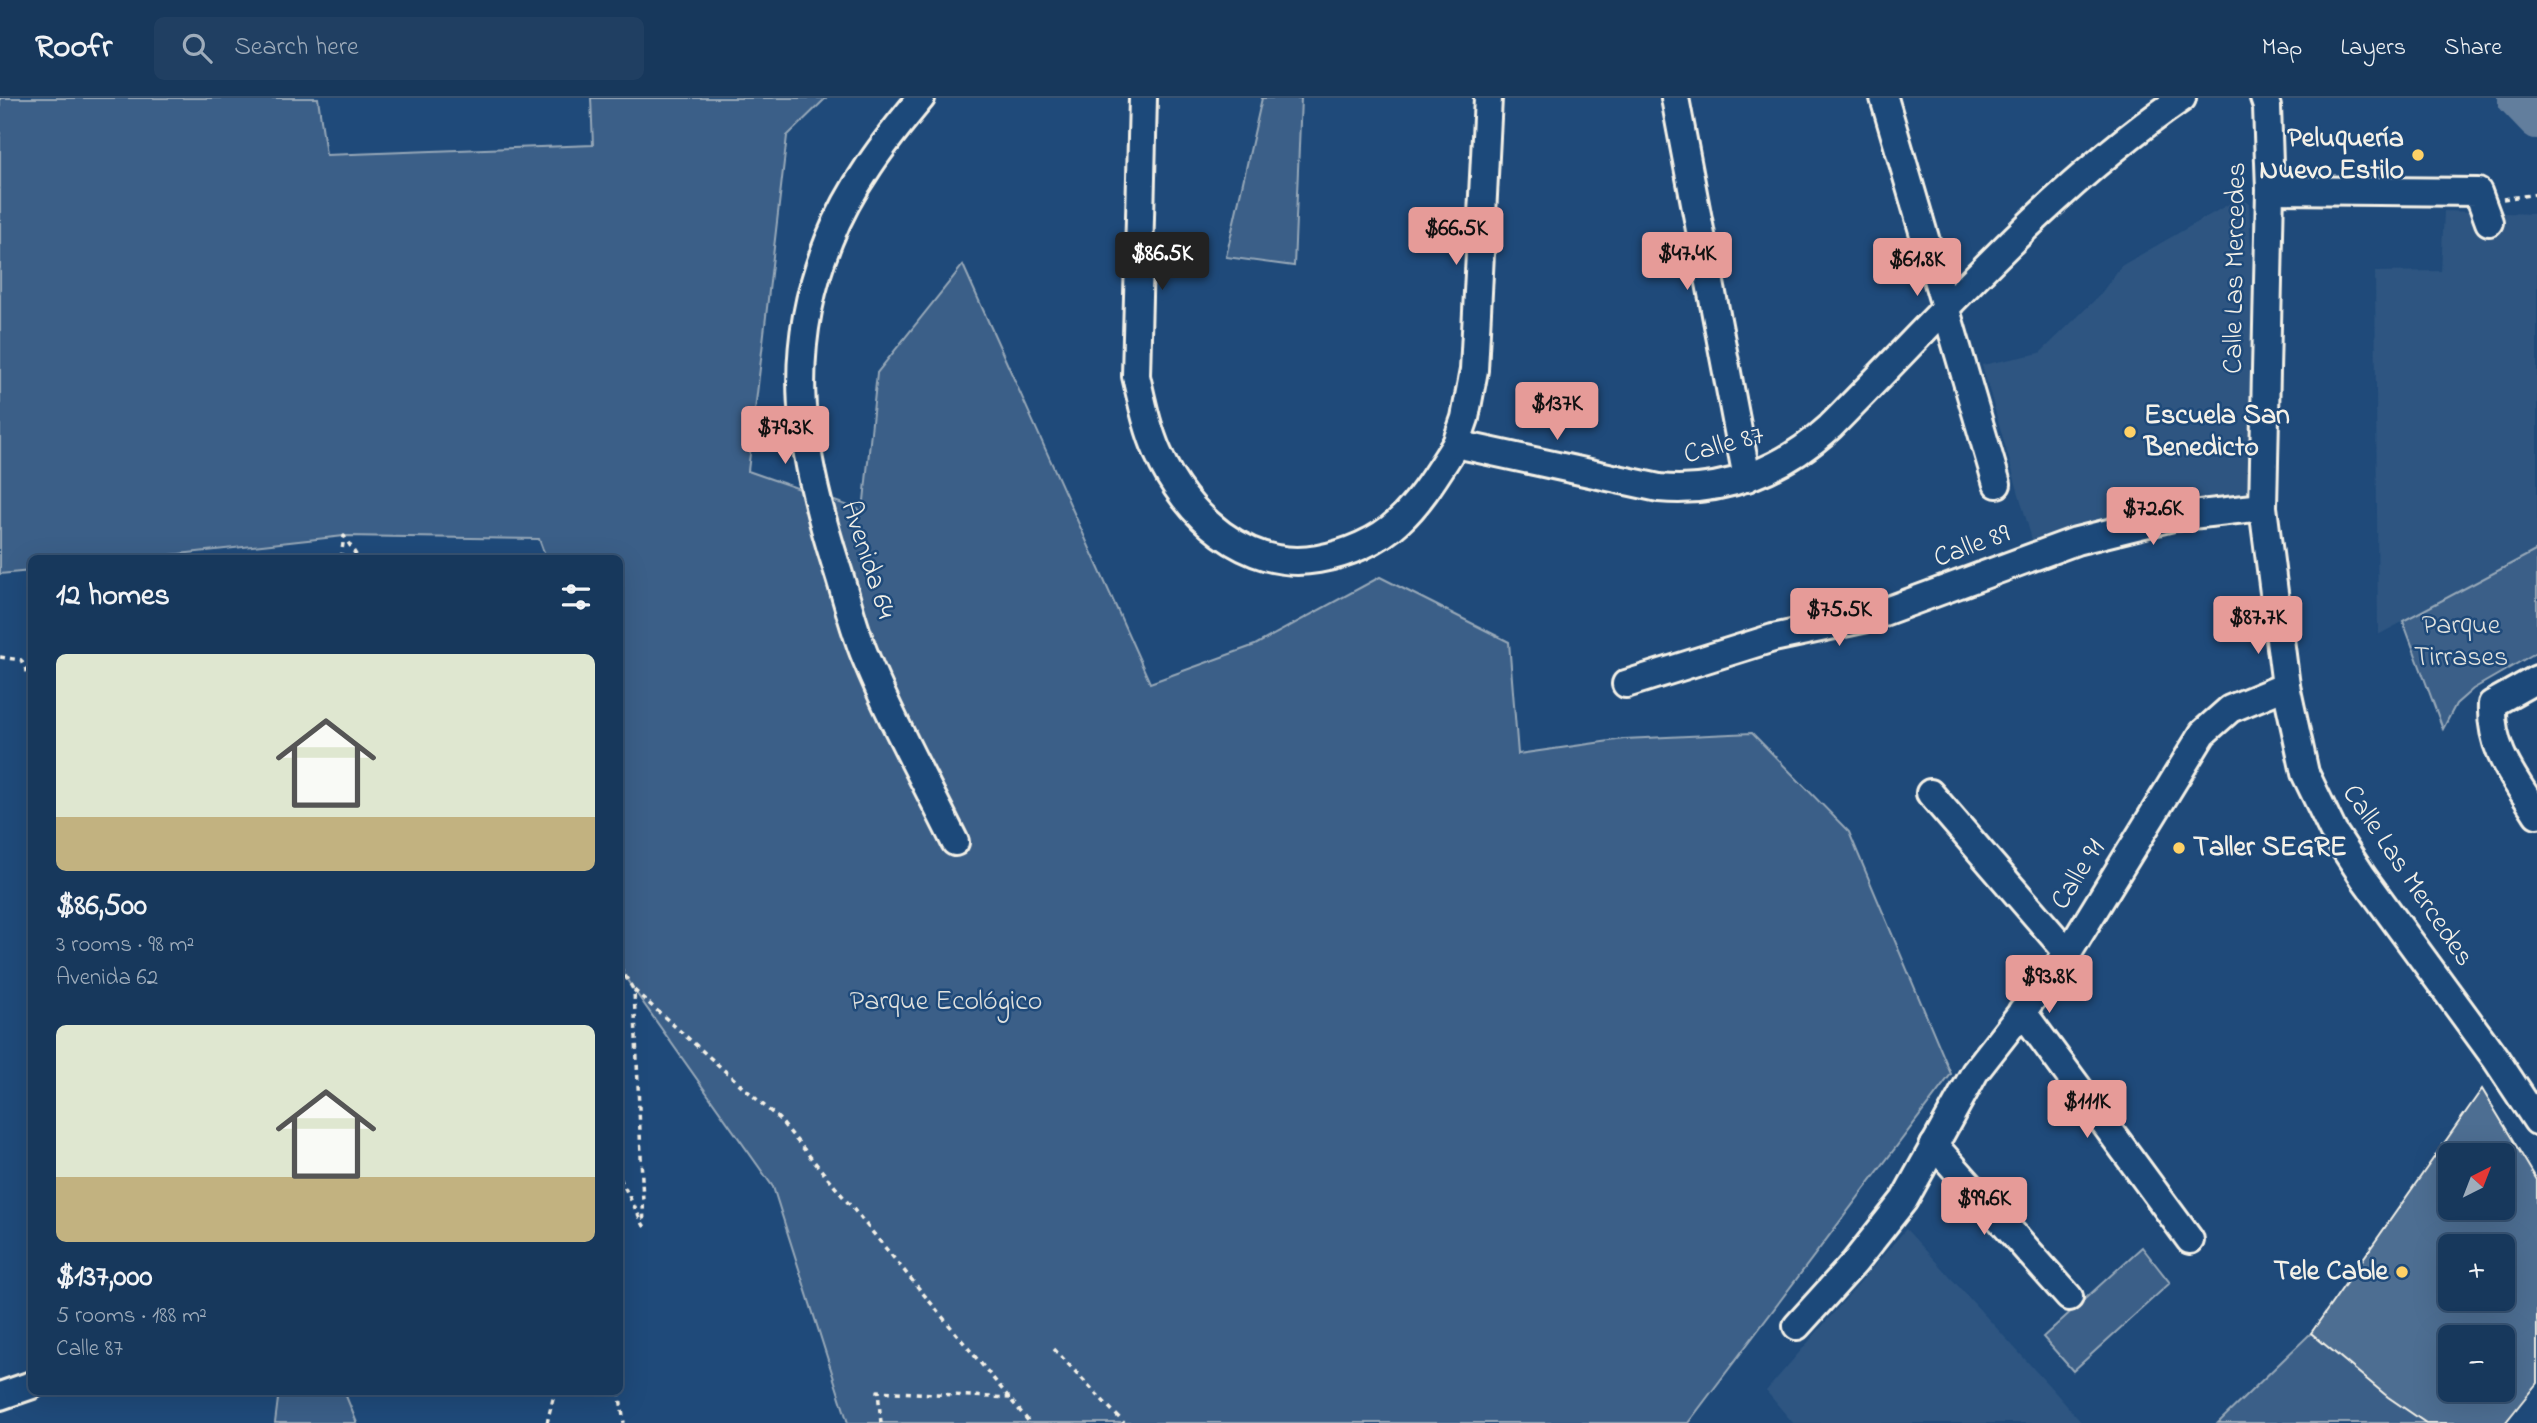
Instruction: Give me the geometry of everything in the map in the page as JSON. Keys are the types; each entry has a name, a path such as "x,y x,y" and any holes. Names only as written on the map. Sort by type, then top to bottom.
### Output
{"street":[{"name":"Avenida 64","path":"921,98 862,175 828,240 803,334 800,414 814,497 865,656 955,842"},
{"path":"1143,98 1136,376 1145,417 1158,454 1178,489 1209,526 1267,559 1297,563 1333,556 1362,546 1399,522 1422,495 1456,444 1465,418 1474,370 1488,98"},
{"path":"1675,98 1747,478"},
{"path":"1884,98 1997,484"},
{"name":"Calle 87","path":"1456,444 1659,488 1685,491 1747,478 1779,466 1807,448 2034,221 2134,131 2182,98"},
{"name":"Calle Las Mercedes","path":"2264,98 2267,107 2270,190 2263,507 2286,686 2305,774 2333,831 2363,877 2496,1059 2537,1121"},
{"path":"2270,190 2477,192 2492,211"},
{"name":"Calle 89","path":"1626,684 1773,638 1867,618 2076,541 2173,517 2263,507"},
{"path":"2537,679 2492,705 2491,727 2498,752 2537,814"},
{"name":"Calle 91","path":"1797,1326 1855,1262 1904,1200 1975,1073 2068,953 2203,733 2230,709 2286,686"},
{"path":"1930,793 2068,953"},
{"path":"2022,1011 2190,1240"},
{"path":"1934,1145 2069,1297"},
{"path":"0,1396 28,1386"}],"path":[{"path":"2492,211 2537,194"},
{"path":"341,555 344,536 356,555"},
{"path":"0,657 22,660 28,673"},
{"path":"623,972 634,990 779,1119 1030,1423"},
{"path":"623,1184 644,1226 634,990"},
{"path":"1054,1349 1125,1423"},
{"path":"881,1423 878,1391 1010,1398"},
{"path":"547,1423 554,1395"},
{"path":"620,1395 624,1423"}],"shaded area":[{"name":"Escuela San Benedicto","path":"2241,197 2249,204 2262,500 2037,557 1982,365 2040,353 2099,296 2121,266"},
{"path":"2444,211 2537,214 2537,550 2378,635 2375,272 2441,271"},
{"path":"1906,1229 2082,1423 1793,1423 1766,1391"}],"green space":[{"name":"Parque Ecológico","path":"0,98 318,98 326,155 593,145 591,98 826,98 787,136 748,471 863,511 877,373 963,265 1150,683 1255,645 1380,577 1509,642 1518,754 1624,739 1752,733 1849,832 1951,1074 1688,1423 848,1423 773,1187 623,974 623,555 545,555 539,539 344,536 170,555 28,555 28,571 0,574"},
{"path":"1262,98 1301,98 1294,266 1226,257"},
{"name":"Parque Tirrases","path":"2537,550 2537,652 2473,689 2456,704 2443,729 2403,621"},
{"path":"2142,1247 2170,1283 2073,1371 2043,1337"},
{"path":"2311,1333 2431,1423 2218,1423"},
{"path":"278,1395 346,1395 357,1423 275,1423"}],"building":[{"name":"Tele Cable","path":"2482,1089 2515,1143 2444,1143"},
{"name":"Tele Cable","path":"2515,1144 2537,1180 2537,1383 2505,1423 2426,1423 2388,1397 2311,1333 2438,1152 2438,1220 2515,1220"}],"waterway":[{"path":"2516,98 2537,120"}],"place":[{"name":"Peluquería Nuevo Estilo","path":"2418,155"},
{"name":"Escuela San Benedicto","path":"2130,432"},
{"name":"Taller SEGRE","path":"2179,848"},
{"name":"Tele Cable","path":"2402,1272"}]}
